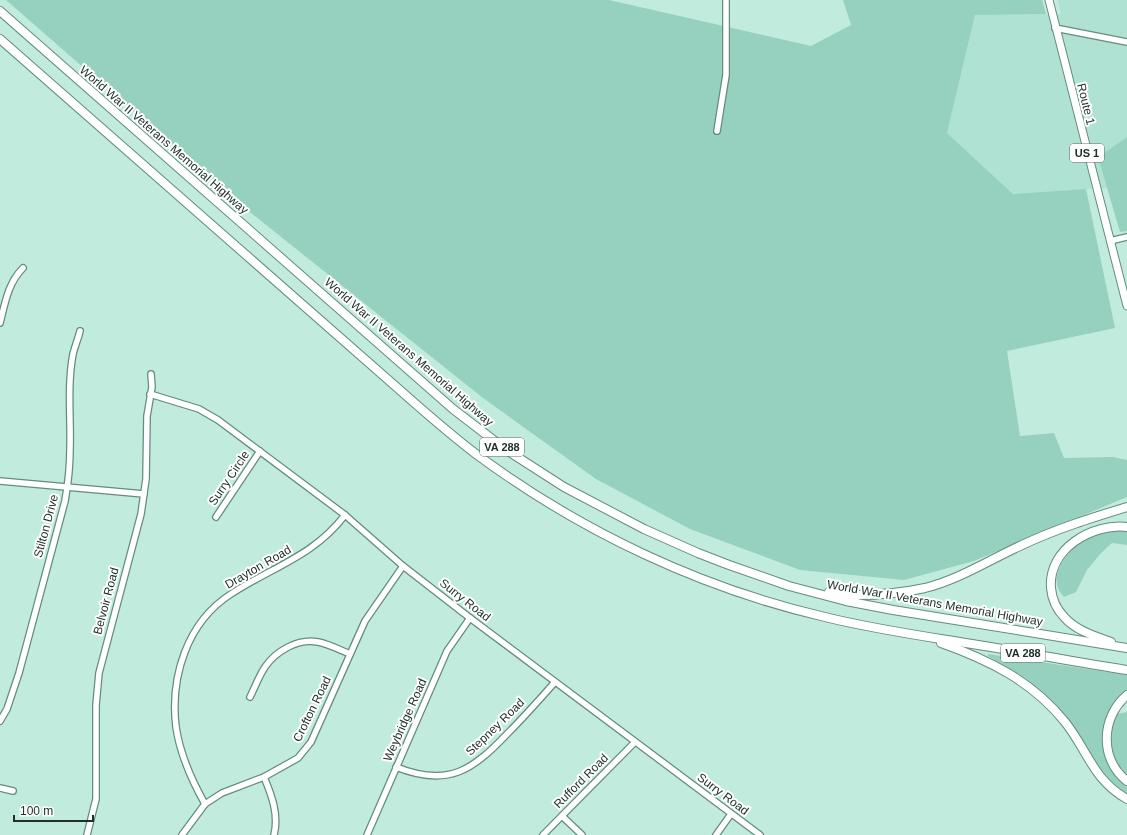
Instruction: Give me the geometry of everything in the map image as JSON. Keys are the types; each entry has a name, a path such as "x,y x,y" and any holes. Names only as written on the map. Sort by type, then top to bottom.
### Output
{"highway":[{"name":"World War II Veterans Memorial Highway","path":"0,11 453,409 505,449 564,487 668,540 729,565 789,586 893,610 1127,648"},
{"name":"VA 288","path":"0,39 417,405 475,453 527,489 569,515 626,545 702,579 748,595 818,616 919,635 1127,670"},
{"path":"819,594 830,592 854,595 893,594 918,590 943,583 969,572 1044,535 1127,507"},
{"path":"1127,527 1101,529 1082,537 1071,544 1060,555 1056,562 1051,584 1057,608 1066,619 1072,624 1098,637 1127,648"},
{"path":"919,635 986,660 1030,688 1065,722 1078,739 1099,776 1110,788 1127,799"},
{"path":"1127,695 1113,710 1106,734 1111,760 1120,774 1127,781"}],"main road":[{"name":"Route 1","path":"1048,0 1127,306"}],"street":[{"path":"717,131 726,75 726,0"},
{"path":"1055,28 1127,42"},
{"path":"1110,241 1127,237"},
{"path":"0,323 10,285 23,268"},
{"name":"Stilton Drive","path":"0,721 7,709 19,673 67,487 70,450 71,371 73,353 80,331"},
{"name":"Belvoir Road","path":"88,835 96,799 96,705 99,673 141,514 146,479 147,416 152,387 151,374"},
{"name":"Surry Road","path":"150,394 199,409 218,420 345,515 403,566 470,618 760,835"},
{"name":"Surry Circle","path":"216,517 260,451"},
{"path":"0,481 144,494"},
{"name":"Drayton Road","path":"205,804 186,763 179,740 175,716 178,672 190,640 204,619 220,602 247,584 285,565 305,552 333,530 345,515"},
{"name":"Crofton Road","path":"182,835 205,804 222,793 264,777 298,758 311,742 365,621 403,566"},
{"name":"Weybridge Road","path":"367,835 447,651 470,618"},
{"path":"250,697 266,666 276,656 289,647 305,642 318,642 350,654"},
{"name":"Stepney Road","path":"396,767 412,773 430,776 447,775 466,769 481,759 504,738 554,682"},
{"name":"Rufford Road","path":"543,835 635,742"},
{"path":"264,777 275,809 276,826 274,835"},
{"path":"0,788 13,791"},
{"path":"716,835 731,814"},
{"path":"562,816 582,835"}],"shaded area":[{"path":"6,0 609,0 811,46 851,25 843,0 1042,0 1046,14 975,15 947,133 1013,194 1086,189 1115,328 1007,351 1020,436 1054,433 1064,458 1113,457 1127,460 1127,497 974,561 904,580 800,570 690,529 596,479 483,398 236,201"},
{"path":"1058,0 1127,0 1127,137 1098,157 1107,188 1013,194 947,133 975,15 1061,14"},
{"path":"1127,137 1127,231 1120,232 1098,157"},
{"path":"1114,530 1127,531 1127,545 1112,543 1101,553 1087,570 1076,592 1064,597 1059,591 1057,577 1058,570 1065,558 1087,537"},
{"path":"988,654 1127,675 1127,691 1125,692 1104,741 1102,742 1110,766 1117,776 1127,785 1127,793 1117,787 1103,773 1076,730 1047,698 1013,671 988,656"},
{"path":"1127,712 1127,775 1115,759 1110,740 1111,729 1117,714"}]}
